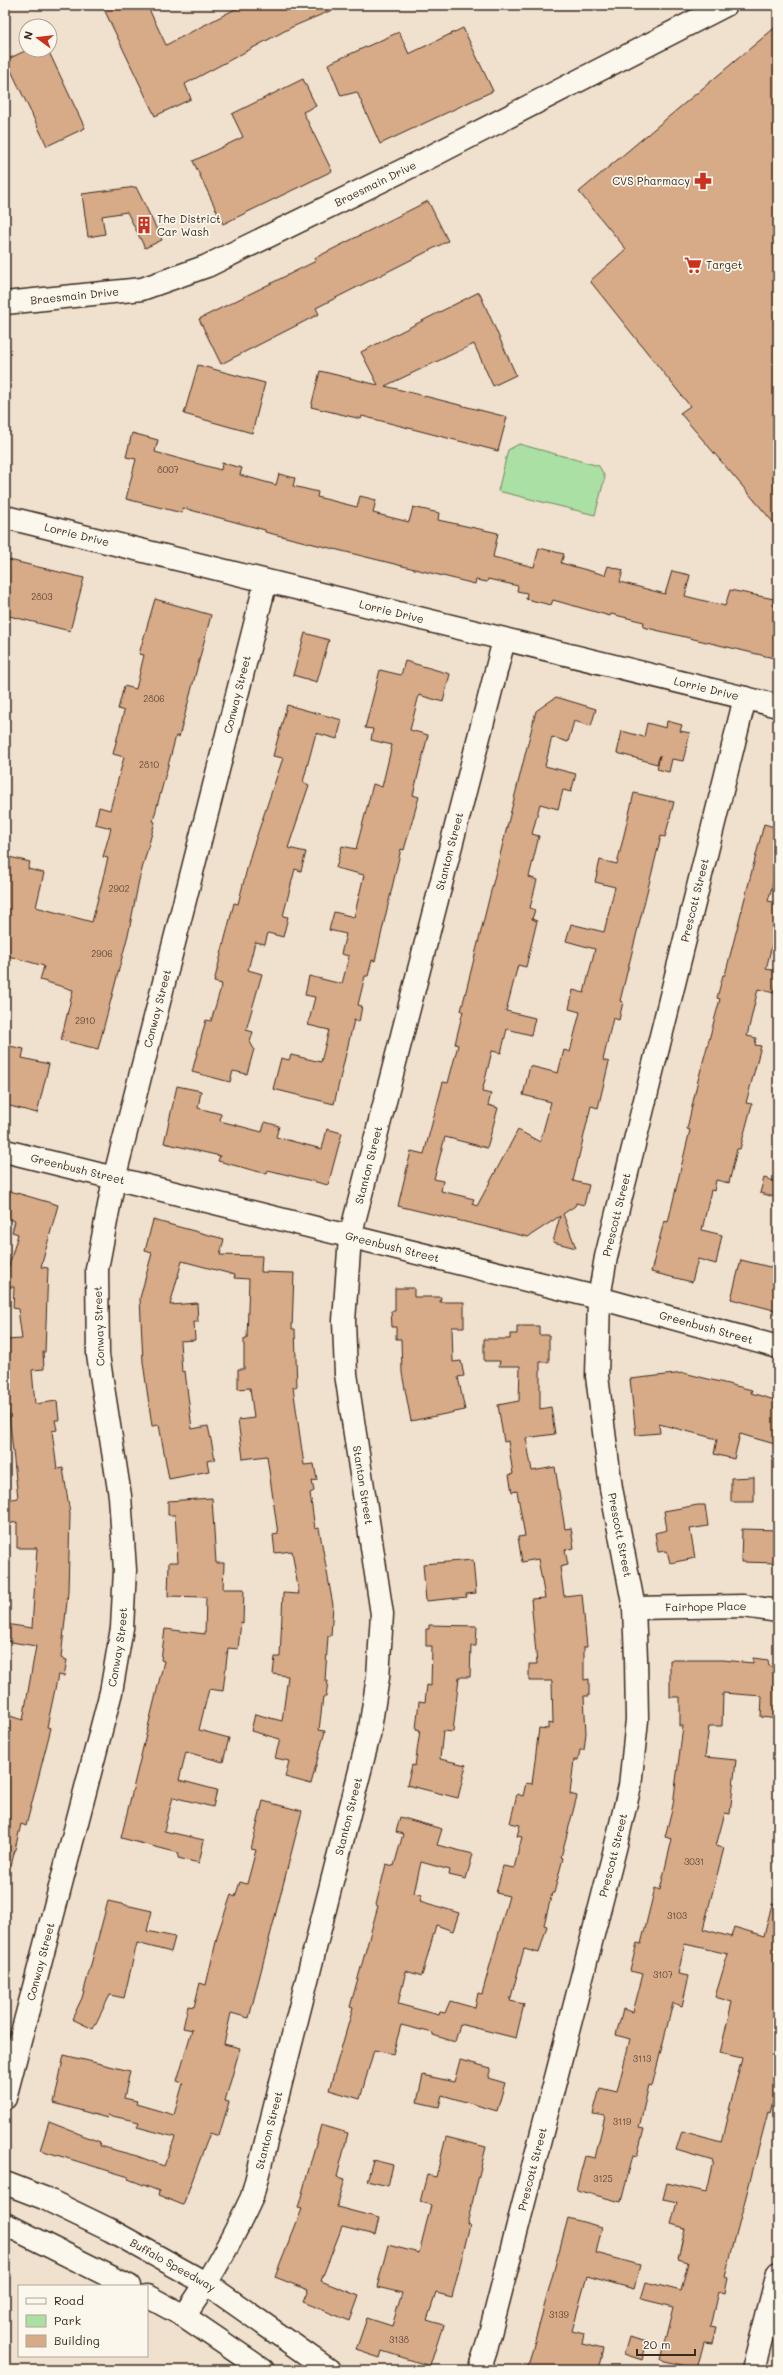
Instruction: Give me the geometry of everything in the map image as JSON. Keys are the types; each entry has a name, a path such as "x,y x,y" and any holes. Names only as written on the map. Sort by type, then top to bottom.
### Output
{"street":[{"name":"Braesmain Drive","path":"5,303 142,289 207,266 426,159 726,5"},
{"name":"Lorrie Drive","path":"5,517 778,706"},
{"name":"Conway Street","path":"5,2098 112,1692 122,1628 125,1570 120,1496 98,1355 97,1269 114,1179 266,581"},
{"name":"Stanton Street","path":"184,2316 207,2284 230,2246 252,2197 369,1735 378,1677 382,1614 346,1374 344,1321 350,1236 504,640"},
{"name":"Prescott Street","path":"479,2370 492,2326 612,1864 630,1786 636,1720 634,1608 612,1488 597,1376 599,1298 606,1257 745,698"},
{"name":"Greenbush Street","path":"5,1151 599,1298 778,1347"},
{"name":"Fairhope Place","path":"634,1608 743,1606 778,1611"},
{"name":"Buffalo Speedway","path":"5,2183 44,2198 90,2220 207,2284 329,2370"},
{"path":"5,2224 127,2285"},
{"path":"753,2370 778,2273"},
{"path":"148,2297 184,2316 263,2370"}],"green space":[{"path":"519,444 599,466 605,477 595,515 498,491 508,450"}],"building":[{"path":"102,5 147,5 166,45 243,5 344,5 292,27 185,84 191,99 155,116"},
{"name":"Target","path":"778,25 778,528 680,413 690,406 590,281 626,249 579,192"},
{"path":"463,28 493,91 380,144 357,92 341,96 328,64 399,32 409,54"},
{"path":"18,54 18,58 52,58 85,128 47,146 6,60"},
{"path":"303,79 316,106 303,112 332,171 223,224 193,161 243,137 232,114"},
{"name":"The District Car Wash","path":"136,187 162,240 145,248 127,212 102,216 105,234 88,237 82,194"},
{"path":"428,201 448,241 316,308 319,314 221,364 199,319 316,261 315,258"},
{"path":"479,292 516,375 493,386 474,344 385,386 507,417 498,451 362,416 361,419 311,407 320,371 378,385 361,352"},
{"path":"198,365 265,383 252,433 184,414"},
{"path":"132,433 158,440 155,452 221,470 222,463 242,468 240,475 276,485 279,474 295,478 293,486 318,492 317,497 357,507 360,496 376,500 373,513 409,522 413,507 439,513 438,520 498,533 493,557 534,567 539,548 564,554 561,563 605,575 608,566 623,570 620,582 665,594 672,571 690,575 685,596 725,606 730,590 774,599 773,606 778,607 778,659 643,627 644,622 611,614 610,616 553,600 551,605 526,599 527,593 517,591 518,586 488,579 487,582 476,580 475,584 265,532 265,530 183,508 182,513 126,499 136,459 126,457"},
{"path":"5,559 84,578 70,631 5,615"},
{"path":"155,599 211,615 179,737 176,736 153,821 155,822 139,880 129,931 98,1049 61,1040 73,990 40,980 44,966 5,955 5,856 30,862 28,869 44,873 36,907 92,922 108,858 103,857 111,828 95,824 99,807 110,810 124,757 113,754 124,711 118,709 124,686 136,689 144,655 139,654"},
{"path":"305,633 329,640 317,682 293,675"},
{"path":"405,661 450,674 443,702 419,695 410,730 428,735 413,795 419,797 404,850 401,849 375,961 372,960 368,976 365,976 358,1005 362,1006 359,1022 354,1020 334,1104 273,1089 281,1058 289,1060 291,1055 321,1062 329,1030 308,1025 315,997 305,995 309,976 342,984 349,956 341,954 346,934 329,930 334,912 354,917 364,875 336,868 342,846 356,849 373,784 382,787 392,745 371,740 373,729 365,728 380,670 401,675"},
{"path":"556,697 596,709 591,726 574,721 568,742 552,737 545,766 576,774 571,792 563,790 558,809 540,804 532,834 539,836 529,877 537,880 530,908 535,910 532,919 537,921 526,967 518,965 506,1011 535,1018 531,1035 507,1029 501,1053 492,1051 482,1092 491,1094 488,1105 498,1108 487,1148 445,1137 434,1179 443,1181 441,1191 474,1199 472,1204 477,1206 518,1130 540,1142 551,1102 523,1095 530,1066 558,1073 564,1050 570,1052 580,1012 569,1009 573,990 584,993 595,949 566,941 571,924 604,932 615,887 595,882 600,860 617,864 634,793 674,802 665,837 661,836 620,1001 623,1002 619,1020 613,1018 603,1060 609,1062 598,1108 591,1106 573,1181 589,1185 584,1205 576,1203 575,1206 563,1214 576,1248 553,1242 560,1216 528,1237 398,1206 411,1151 424,1154 443,1082 448,1083 458,1045 455,1044 463,1011 461,1011 536,711"},
{"path":"287,705 342,720 337,739 316,733 303,782 309,785 288,848 306,852 301,871 295,869 283,916 288,917 283,937 268,933 265,944 255,942 248,970 262,974 246,1030 253,1032 250,1042 254,1049 247,1074 233,1071 230,1082 192,1072 206,1020 211,1021 222,984 214,982 234,903 238,904 251,853 283,758 273,756"},
{"path":"667,721 682,725 680,731 690,733 683,761 672,759 669,772 657,769 660,755 657,764 617,753 622,731 644,737 647,723 666,728"},
{"path":"764,824 778,828 778,865 768,901 778,903 778,921 766,969 778,971 778,977 774,993 758,989 747,1036 756,1038 755,1045 761,1046 746,1103 752,1104 740,1149 737,1149 729,1183 716,1180 714,1191 711,1190 702,1230 722,1235 716,1264 698,1259 692,1282 651,1272 664,1221 668,1222 690,1130 687,1129 697,1084 720,999 717,998 723,975 725,975"},
{"path":"5,1045 24,1049 22,1058 49,1064 37,1113 6,1105 10,1087 5,1086"},
{"path":"177,1086 201,1091 198,1108 221,1114 220,1121 262,1132 265,1122 279,1126 276,1137 322,1149 327,1129 342,1133 328,1185 268,1170 267,1174 218,1161 220,1156 164,1143"},
{"path":"764,1178 778,1182 778,1198 760,1193"},
{"path":"10,1191 58,1205 41,1267 48,1268 45,1352 43,1352 44,1369 32,1370 35,1404 57,1401 59,1420 55,1420 57,1430 52,1431 57,1469 63,1468 70,1514 68,1592 61,1658 67,1660 64,1676 58,1675 47,1727 51,1728 26,1826 21,1824 11,1866 5,1865 5,1735 10,1716 23,1720 36,1646 5,1641 5,1624 32,1628 37,1548 17,1548 17,1522 8,1524 5,1506 5,1500 18,1498 5,1376 5,1340 22,1339 18,1309 13,1308 14,1287 5,1287 5,1266 9,1266 18,1234 12,1232 15,1221 5,1218"},
{"path":"153,1220 224,1239 220,1255 262,1256 261,1272 294,1273 292,1329 295,1329 297,1387 293,1387 304,1465 314,1464 317,1480 312,1481 314,1491 310,1493 315,1529 319,1528 333,1605 331,1636 328,1636 325,1681 328,1681 326,1697 323,1697 319,1730 325,1731 311,1784 285,1777 289,1761 275,1758 280,1739 251,1731 255,1714 282,1721 288,1676 273,1674 275,1657 280,1657 283,1593 299,1594 292,1551 275,1553 273,1535 278,1534 267,1456 243,1459 238,1420 254,1418 250,1388 238,1389 238,1369 244,1369 244,1339 247,1339 249,1279 234,1278 235,1275 182,1261 170,1305 197,1303 198,1322 194,1322 195,1340 180,1341 182,1372 185,1371 192,1429 208,1426 215,1459 207,1461 209,1471 169,1479 159,1425 152,1426 143,1362 140,1298 152,1253 145,1251"},
{"path":"741,1260 778,1269 778,1311 731,1299"},
{"path":"395,1288 414,1288 414,1297 441,1297 440,1302 464,1302 464,1327 452,1327 453,1362 461,1361 464,1376 458,1377 465,1410 411,1421 402,1373 401,1339 396,1339 396,1327 392,1327 391,1311 395,1311"},
{"path":"517,1326 539,1326 539,1335 549,1335 549,1362 540,1362 540,1409 551,1407 555,1434 526,1438 532,1471 555,1467 565,1529 571,1528 574,1548 565,1550 568,1565 560,1567 564,1596 582,1594 587,1647 584,1647 584,1680 589,1679 589,1696 584,1696 586,1733 584,1750 580,1750 578,1760 574,1760 570,1794 577,1796 561,1857 563,1858 544,1925 547,1926 539,1953 524,1949 510,2001 524,2004 516,2038 460,2024 455,2042 433,2035 433,2033 401,2025 393,2054 374,2050 360,2099 329,2090 353,2008 350,2007 378,1906 376,1905 386,1864 394,1866 403,1834 396,1832 400,1817 442,1829 437,1845 473,1854 466,1879 449,1875 450,1870 421,1862 414,1893 422,1895 420,1901 459,1913 453,1931 436,1925 422,1976 406,1971 398,2004 439,2015 440,2012 445,2013 450,2001 475,2008 478,1993 482,1994 509,1896 496,1893 503,1866 514,1868 522,1837 517,1836 520,1825 510,1823 517,1794 523,1796 526,1783 532,1784 539,1728 548,1729 548,1723 553,1724 552,1681 529,1681 529,1664 537,1664 531,1599 545,1598 538,1559 522,1562 518,1537 525,1536 517,1491 512,1492 509,1475 513,1474 508,1441 504,1442 498,1405 519,1401 520,1366 499,1366 500,1361 484,1361 484,1339 510,1339 510,1334 517,1334"},
{"path":"684,1373 752,1390 751,1393 778,1401 778,1445 740,1434 734,1459 714,1454 717,1439 659,1424 660,1433 636,1435 630,1379"},
{"path":"754,1477 754,1502 731,1502 731,1478"},
{"path":"212,1498 216,1563 224,1563 223,1589 244,1589 243,1623 241,1622 238,1649 228,1648 223,1691 209,1689 199,1730 229,1738 223,1762 186,1752 179,1780 217,1790 213,1807 173,1797 164,1831 204,1840 199,1863 178,1858 179,1853 121,1838 164,1661 161,1660 165,1629 205,1634 206,1597 168,1596 169,1562 178,1562 175,1515 168,1515 168,1501"},
{"path":"705,1505 708,1526 690,1529 695,1558 670,1563 667,1551 658,1552 655,1533 667,1530 664,1511"},
{"path":"742,1529 778,1530 778,1563 741,1562"},
{"path":"473,1560 476,1593 466,1594 467,1597 426,1601 423,1564"},
{"path":"429,1625 477,1626 476,1646 471,1646 470,1677 459,1677 453,1732 443,1731 440,1759 466,1765 458,1798 407,1785 412,1765 415,1766 420,1730 416,1729 419,1701 425,1702 427,1685 431,1686 432,1646 426,1646 426,1629 429,1629"},
{"path":"753,1658 768,1660 769,1666 778,1667 778,1719 761,1717 762,1696 723,1693 722,1726 709,1726 705,1757 736,1760 730,1814 725,1813 716,1846 724,1848 703,1929 731,1937 734,1927 764,1936 772,1904 778,1905 778,2081 770,2113 768,2112 725,2277 728,2278 725,2293 718,2291 710,2327 716,2328 712,2343 704,2342 697,2369 661,2360 674,2307 641,2299 646,2282 681,2291 688,2262 678,2259 685,2228 671,2224 677,2202 663,2199 667,2183 706,2192 713,2161 676,2150 682,2131 721,2142 742,2058 720,2053 732,2002 715,1997 728,1954 685,1944 678,1974 689,1976 682,2006 673,2003 652,2086 649,2085 639,2128 644,2129 637,2156 633,2155 621,2202 576,2190 585,2156 595,2158 605,2116 593,2114 600,2088 617,2092 630,2039 616,2035 623,2009 633,2012 643,1974 630,1971 637,1943 641,1944 655,1888 660,1890 672,1839 665,1837 673,1805 683,1726 680,1726 680,1697 670,1697 670,1660 723,1660 753,1663"},
{"path":"263,1801 302,1811 249,2018 231,2013 224,2044 240,2048 225,2101 229,2102 219,2136 210,2133 183,2205 158,2195 159,2191 128,2179 129,2177 40,2150 49,2122 100,2142 99,2146 137,2156 164,2166 175,2137 137,2127 139,2122 108,2115 107,2118 54,2103 64,2055 130,2071 124,2098 137,2101 136,2104 174,2115 183,2083 177,2081 192,2030 183,2028 188,2006 194,2007 200,1983 206,1985 218,1933 231,1895 235,1897 240,1882 247,1884 256,1850 251,1849"},
{"path":"108,1901 152,1911 147,1931 175,1937 171,1952 137,1943 124,1998 110,1995 93,2029 72,2019 82,1998"},
{"path":"460,2060 491,2068 488,2078 505,2083 497,2111 442,2095 439,2107 417,2102 423,2075 454,2082"},
{"path":"321,2125 348,2133 337,2177 345,2179 337,2207 379,2218 375,2235 342,2227 321,2281 359,2296 350,2321 303,2302 308,2290 275,2277 302,2209 298,2208"},
{"path":"446,2137 486,2147 467,2224 470,2225 452,2297 436,2293 427,2320 443,2325 430,2366 382,2351 380,2358 356,2350 367,2318 392,2326 402,2293 377,2287 388,2245 419,2253 431,2205 420,2202 427,2175 436,2177"},
{"path":"373,2160 393,2165 388,2186 367,2181"},
{"path":"568,2218 602,2227 596,2253 640,2265 634,2289 587,2276 572,2331 584,2334 582,2344 603,2349 598,2370 527,2370"},
{"path":"629,2337 647,2342 642,2360 624,2354"}],"place":[{"name":"CVS Pharmacy","path":"703,181"},
{"name":"The District Car Wash","path":"144,225"},
{"name":"Target","path":"693,265"}]}
